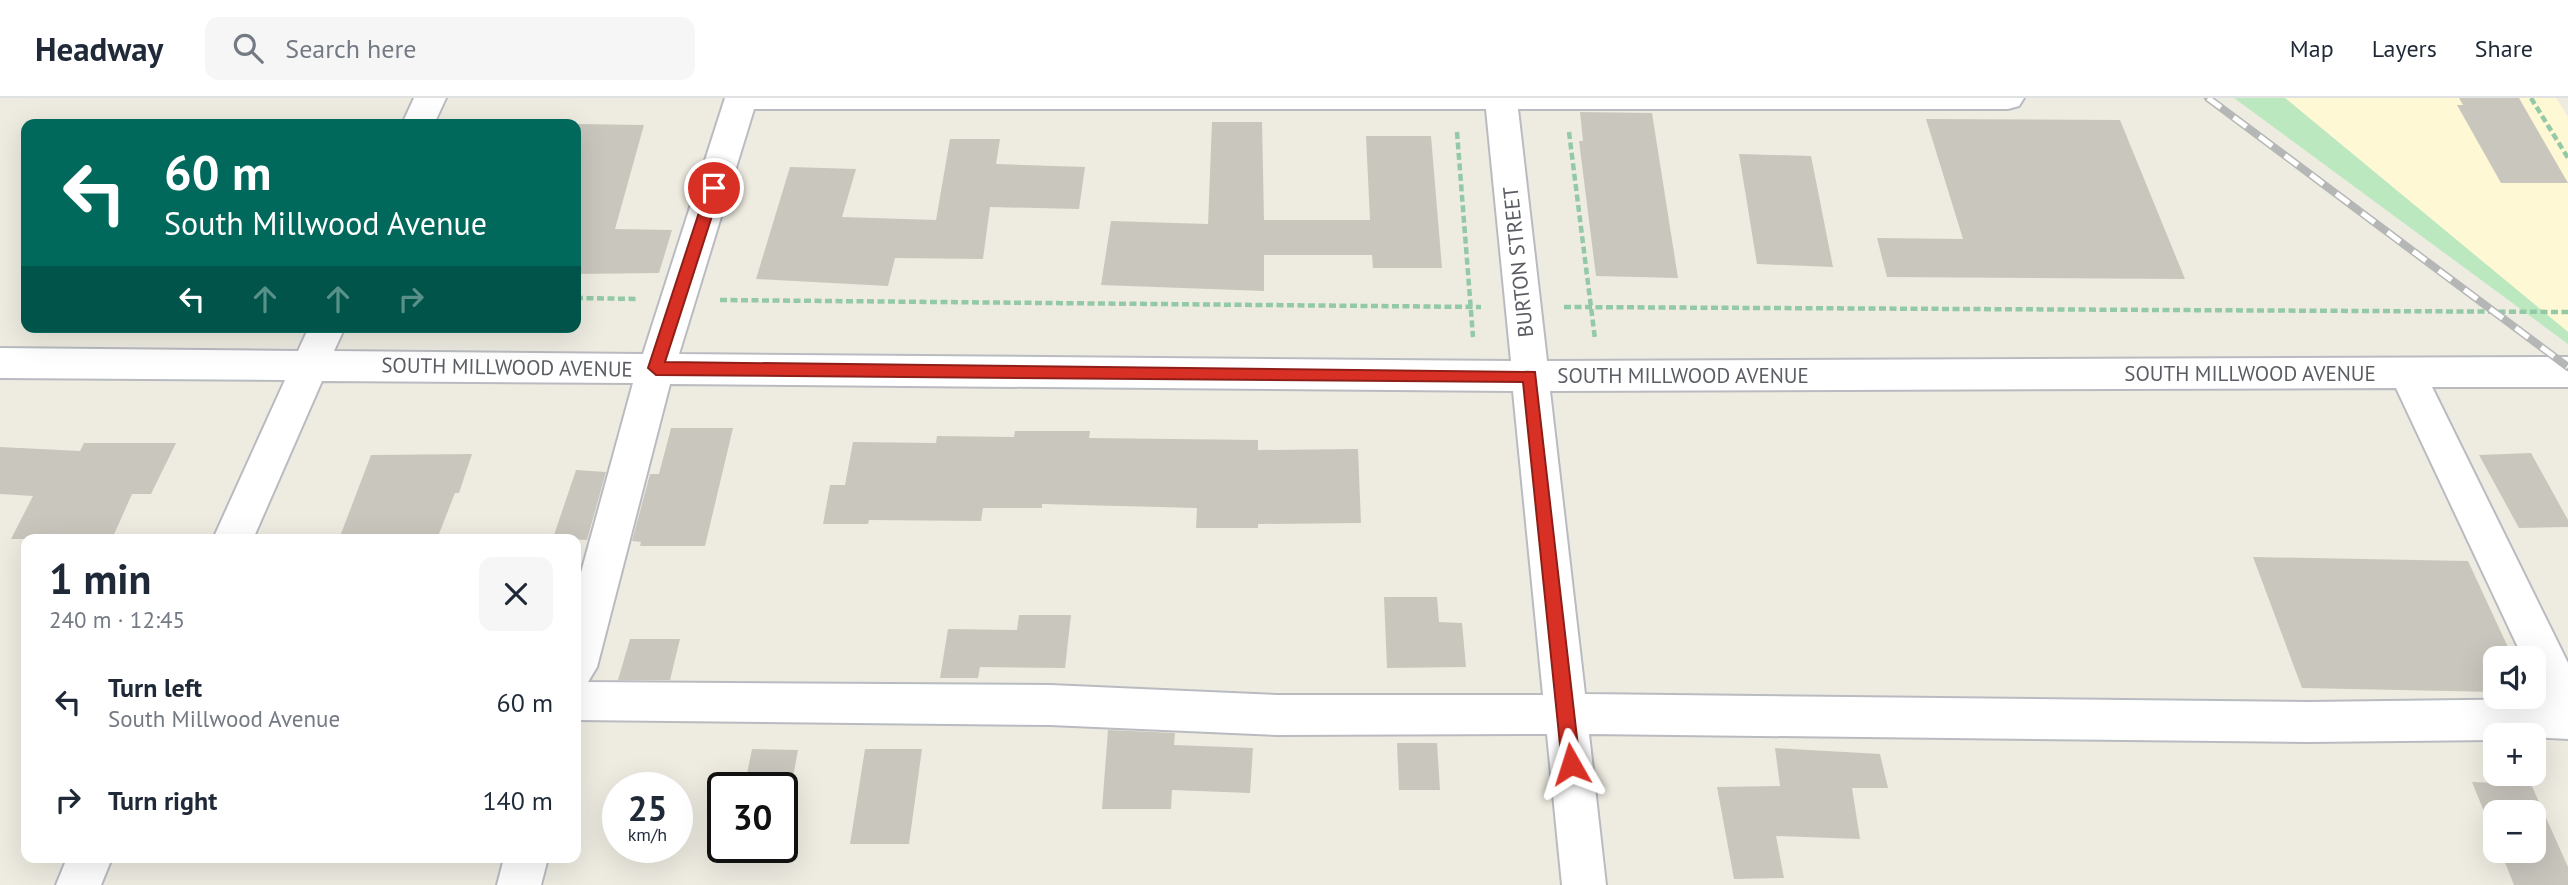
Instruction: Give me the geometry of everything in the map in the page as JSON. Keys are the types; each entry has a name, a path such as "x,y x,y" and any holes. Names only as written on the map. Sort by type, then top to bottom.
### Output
{"street":[{"path":"420,119 430,98"},
{"path":"581,648 656,368 741,98 2008,98"},
{"name":"BURTON STREET","path":"1501,99 1584,885"},
{"path":"235,534 324,333"},
{"name":"SOUTH MILLWOOD AVENUE","path":"0,363 1476,376 2568,372"},
{"path":"2407,373 2568,708"},
{"path":"581,701 1050,705 1277,715 2308,722 2568,719"},
{"path":"78,885 88,863"},
{"path":"519,885 525,863"}],"path":[{"path":"2531,98 2568,159"},
{"path":"1455,99 1476,376"},
{"path":"1565,99 1600,376"},
{"path":"581,298 1591,308 2568,312"}],"shaded area":[{"path":"2285,98 2556,98 2568,117 2568,332"}],"green space":[{"path":"2234,98 2285,98 2568,332 2568,344"}],"building":[{"path":"2459,98 2519,98 2568,183 2501,183 2457,105 2463,105"},
{"path":"1580,112 1652,113 1678,278 1596,276 1579,141 1583,141"},
{"path":"1926,119 2120,120 2185,279 1887,277 1877,238 1963,239"},
{"path":"1212,122 1262,122 1264,220 1370,220 1366,136 1431,136 1442,268 1373,268 1372,255 1264,255 1264,291 1101,285 1111,221 1208,224"},
{"path":"581,124 644,125 615,229 672,230 659,273 581,274"},
{"path":"950,139 1000,139 996,164 1085,167 1079,209 990,207 983,259 895,258 888,286 756,279 790,167 856,169 842,217 936,220"},
{"path":"1739,154 1811,156 1833,267 1757,264"},
{"path":"671,428 733,428 705,546 640,546 641,542 632,541 650,474 659,474"},
{"path":"1015,431 1090,431 1089,438 1258,440 1258,450 1358,449 1361,523 1258,524 1258,528 1196,528 1197,508 1042,504 1042,508 983,508 981,521 869,520 868,524 823,524 830,485 845,485 853,442 936,443 937,436 1014,437"},
{"path":"84,443 176,443 151,494 132,494 114,534 21,534 21,539 11,539 33,496 0,494 0,447 80,451"},
{"path":"2531,453 2568,520 2568,527 2519,528 2479,455"},
{"path":"472,454 459,493 455,493 439,534 341,534 371,455"},
{"path":"576,470 606,472 587,540 581,540 581,534 554,534"},
{"path":"2253,557 2468,561 2507,646 2483,646 2483,692 2302,688"},
{"path":"1384,597 1437,597 1439,622 1462,623 1466,667 1387,668"},
{"path":"1019,615 1071,615 1065,668 980,667 978,678 940,678 948,629 1017,630"},
{"path":"630,639 680,639 670,680 618,680"},
{"path":"1108,730 1175,733 1174,745 1253,748 1250,793 1172,790 1171,809 1102,809"},
{"path":"1397,743 1437,743 1440,790 1399,790"},
{"path":"1775,748 1880,754 1888,788 1852,788 1860,839 1776,836 1784,878 1734,879 1717,787 1780,786"},
{"path":"752,749 798,750 794,772 747,772"},
{"path":"865,749 922,749 909,844 850,844"},
{"path":"2472,782 2483,782 2483,786 2532,786 2538,800 2483,800 2483,809"},
{"path":"2546,818 2568,867 2568,885 2514,885 2505,863 2546,863"}],"railway":[{"path":"2208,98 2568,367"}],"route":[{"path":"714,188 656,368 1530,376 1571,764"}]}
